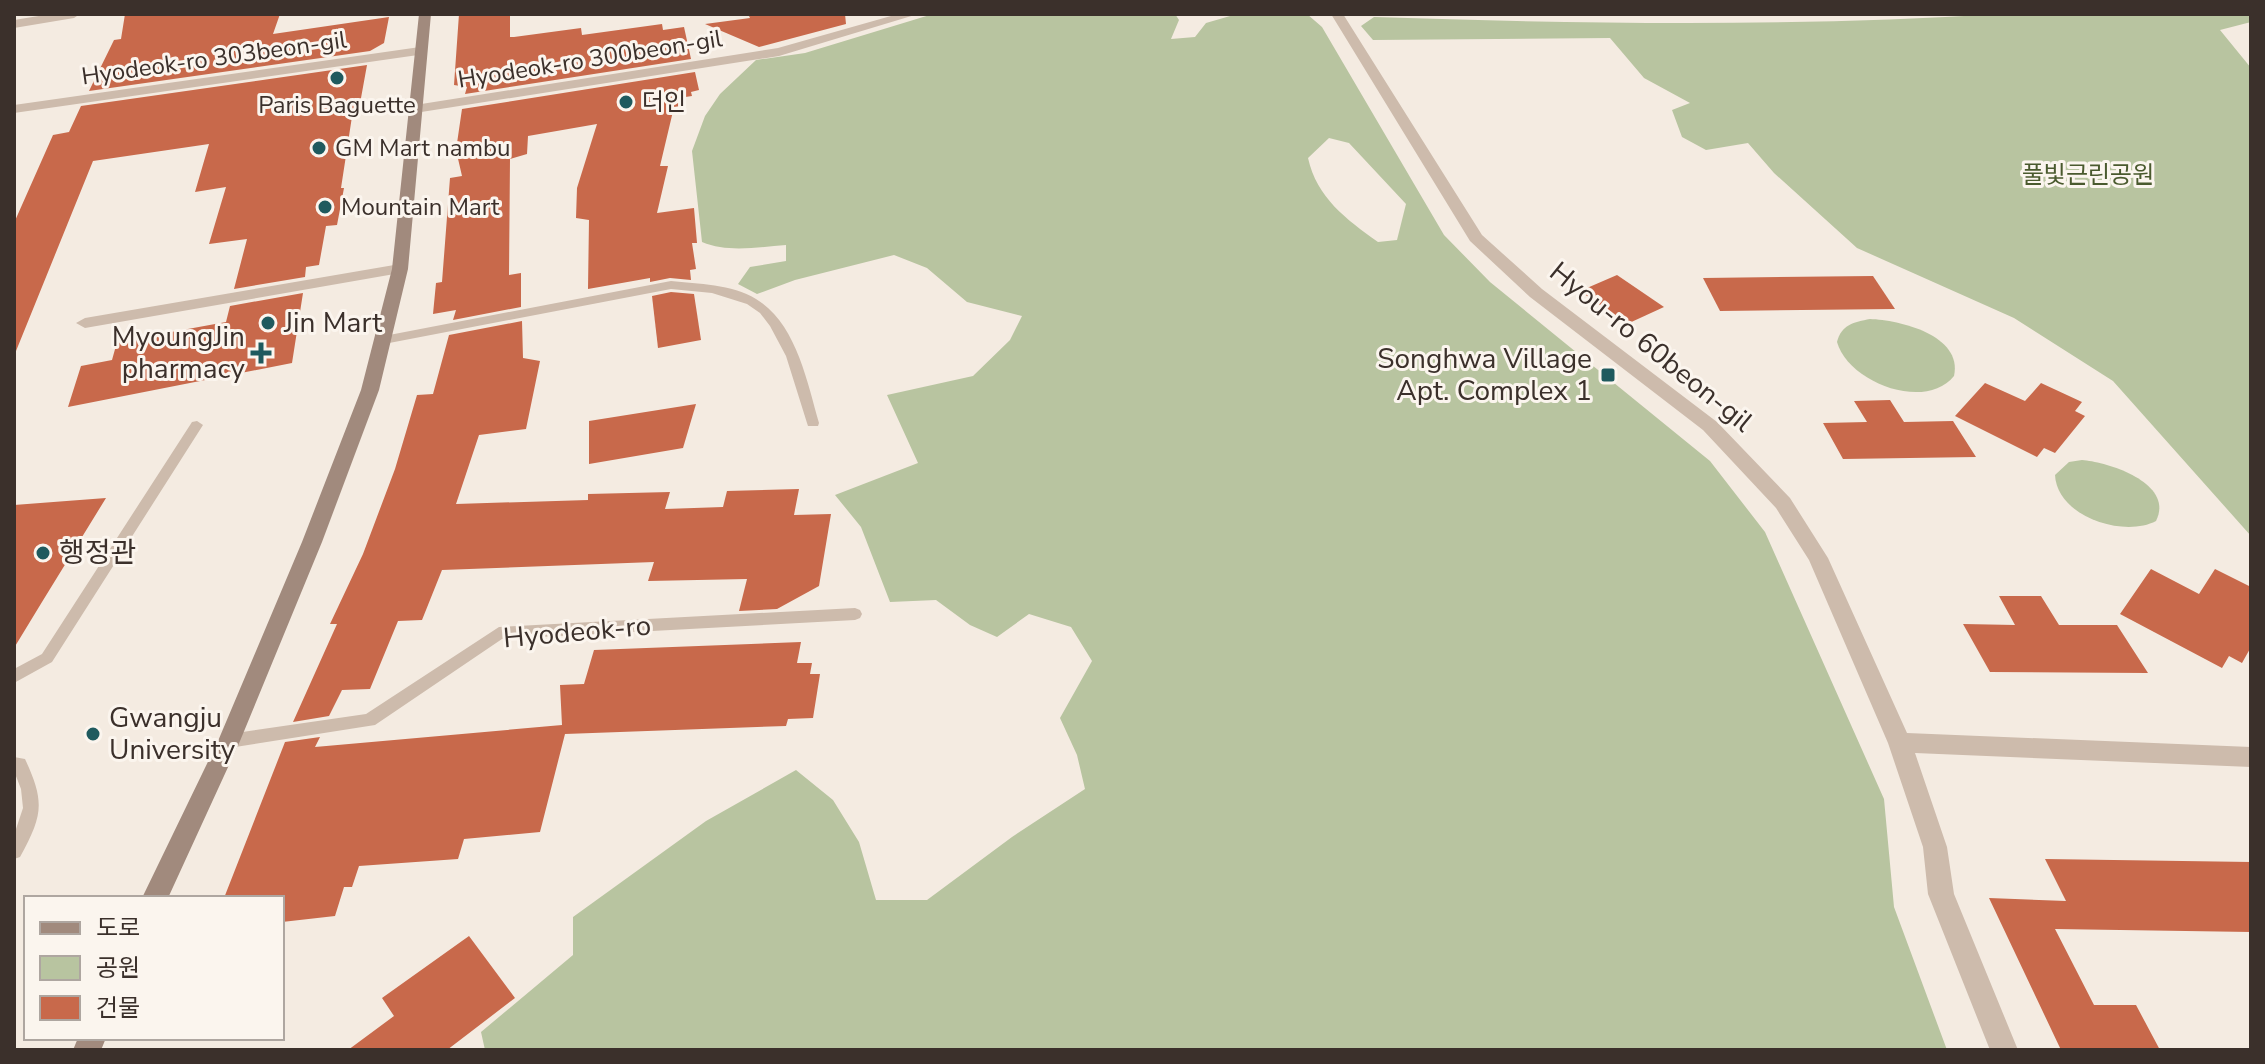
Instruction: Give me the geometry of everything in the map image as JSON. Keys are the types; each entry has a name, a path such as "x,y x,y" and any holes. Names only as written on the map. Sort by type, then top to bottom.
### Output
{"main road":[{"path":"156,896 229,741 370,390 400,269 425,14"}],"street":[{"path":"14,24 74,14"},
{"name":"Hyodeok-ro 300beon-gil","path":"415,109 779,52 912,14"},
{"name":"Hyou-ro 60beon-gil","path":"1337,14 1476,238 1536,293 1710,426 1783,503 1818,558 1900,743 1935,847 1941,894 2004,1050"},
{"name":"Hyodeok-ro 303beon-gil","path":"14,109 420,51"},
{"path":"85,323 400,269"},
{"path":"1900,743 2251,757"}],"lane":[{"path":"384,340 671,285 734,294 754,303 775,326 794,355 813,423"},
{"path":"14,677 47,658 197,425"},
{"name":"Hyodeok-ro","path":"229,741 369,720 499,633 855,614"},
{"path":"14,764 19,764 33,797 28,827 14,851"}],"green space":[{"path":"933,14 1175,14 1179,20 1171,39 1195,37 1206,23 1237,14 1307,14 1322,27 1444,235 1490,282 1710,461 1765,532 1884,799 1894,907 1947,1050 485,1050 481,1032 573,955 573,917 706,821 796,770 833,800 859,842 876,900 927,900 1012,837 1085,789 1077,755 1060,718 1092,661 1071,627 1029,614 997,637 970,625 936,600 890,602 861,527 835,495 918,463 887,395 973,376 1010,340 1022,316 967,302 927,268 894,255 795,280 757,294 738,284 750,267 786,261 786,245 733,248 702,242 692,151 705,116 720,94 756,60 805,53","holes":["1329,138 1349,143 1406,204 1397,240 1378,242 1344,216 1318,185 1308,158"]},
{"name":"풀빛근린공원","path":"2001,14 2251,14 2251,22 2220,30 2251,68 2251,536 2113,381 2014,318 1857,248 1774,173 1748,143 1706,150 1682,137 1672,110 1690,103 1644,78 1610,38 1373,40 1361,26 1374,17 1688,23 1844,21"},
{"path":"1870,319 1912,327 1939,340 1949,350 1954,362 1954,376 1941,387 1925,392 1889,388 1871,380 1844,356 1837,342 1845,328"},
{"path":"2082,460 2122,470 2148,486 2156,496 2159,508 2156,521 2127,527 2094,520 2079,512 2059,490 2055,475 2069,462"}],"building":[{"path":"125,14 280,14 273,34 389,17 384,43 370,51 89,91 114,40 121,39"},
{"path":"459,14 510,14 510,37 581,28 582,35 662,24 663,30 684,27 691,59 465,94 467,87 454,85"},
{"path":"748,14 845,14 846,24 759,47 705,24 750,18"},
{"path":"367,65 359,109 353,110 337,225 326,226 319,265 306,267 305,277 234,289 247,239 209,244 226,187 195,192 209,144 93,161 14,356 14,223 53,135 69,132 81,106"},
{"path":"695,72 699,90 691,92 692,96 679,98 680,106 674,107 660,166 668,166 657,213 694,208 697,243 692,243 696,269 690,270 691,280 670,278 650,282 650,278 588,289 589,220 576,218 577,188 597,124 528,136 527,154 510,159 509,275 521,273 521,307 453,320 456,310 433,314 436,283 442,282 450,178 462,176 456,150 462,109"},
{"path":"1617,275 1664,307 1627,324 1580,291"},
{"path":"1873,276 1895,309 1720,311 1703,278"},
{"path":"671,292 694,294 701,340 658,348 652,296"},
{"path":"303,293 292,363 68,407 81,366 112,360 117,342 226,322 230,306"},
{"path":"522,321 523,358 540,361 526,429 479,435 456,504 588,500 588,494 670,492 665,509 723,507 727,491 799,489 794,515 831,514 819,586 777,609 739,611 747,579 648,581 654,562 442,570 422,620 398,621 370,689 342,690 329,716 293,722 337,624 330,624 363,554 395,469 417,395 433,394 449,335"},
{"path":"1985,383 2025,401 2041,383 2082,402 2075,411 2085,416 2055,453 2044,448 2037,457 1955,416"},
{"path":"1890,400 1904,422 1953,421 1976,457 1843,459 1823,423 1867,422 1854,401"},
{"path":"696,404 683,448 589,464 589,421"},
{"name":"행정관","path":"106,498 42,602 14,648 14,505"},
{"path":"2151,569 2199,594 2215,569 2251,587 2251,647 2242,663 2229,656 2222,668 2120,614"},
{"path":"1999,596 2041,596 2059,625 2117,625 2148,673 1990,672 1963,624 2015,625"},
{"path":"801,642 797,663 812,663 810,674 820,674 813,718 788,719 786,726 565,734 540,832 464,839 458,859 359,866 352,887 344,887 335,916 284,922 284,896 225,896 285,742 320,737 315,747 562,725 560,685 584,684 594,650"},
{"path":"2045,859 2251,862 2251,932 2055,929 2094,1005 2136,1005 2160,1050 2061,1050 1989,898 2066,901"},
{"path":"469,936 515,998 447,1050 348,1050 394,1016 382,998"}],"place":[{"name":"Paris Baguette","path":"337,78"},
{"name":"더인","path":"626,102"},
{"name":"GM Mart nambu","path":"319,148"},
{"name":"Mountain Mart","path":"325,207"},
{"name":"Jin Mart","path":"268,323"},
{"name":"MyoungJin pharmacy","path":"261,353"},
{"name":"Songhwa Village Apt. Complex 1","path":"1608,375"},
{"name":"행정관","path":"43,553"},
{"name":"Gwangju University","path":"93,734"}]}
